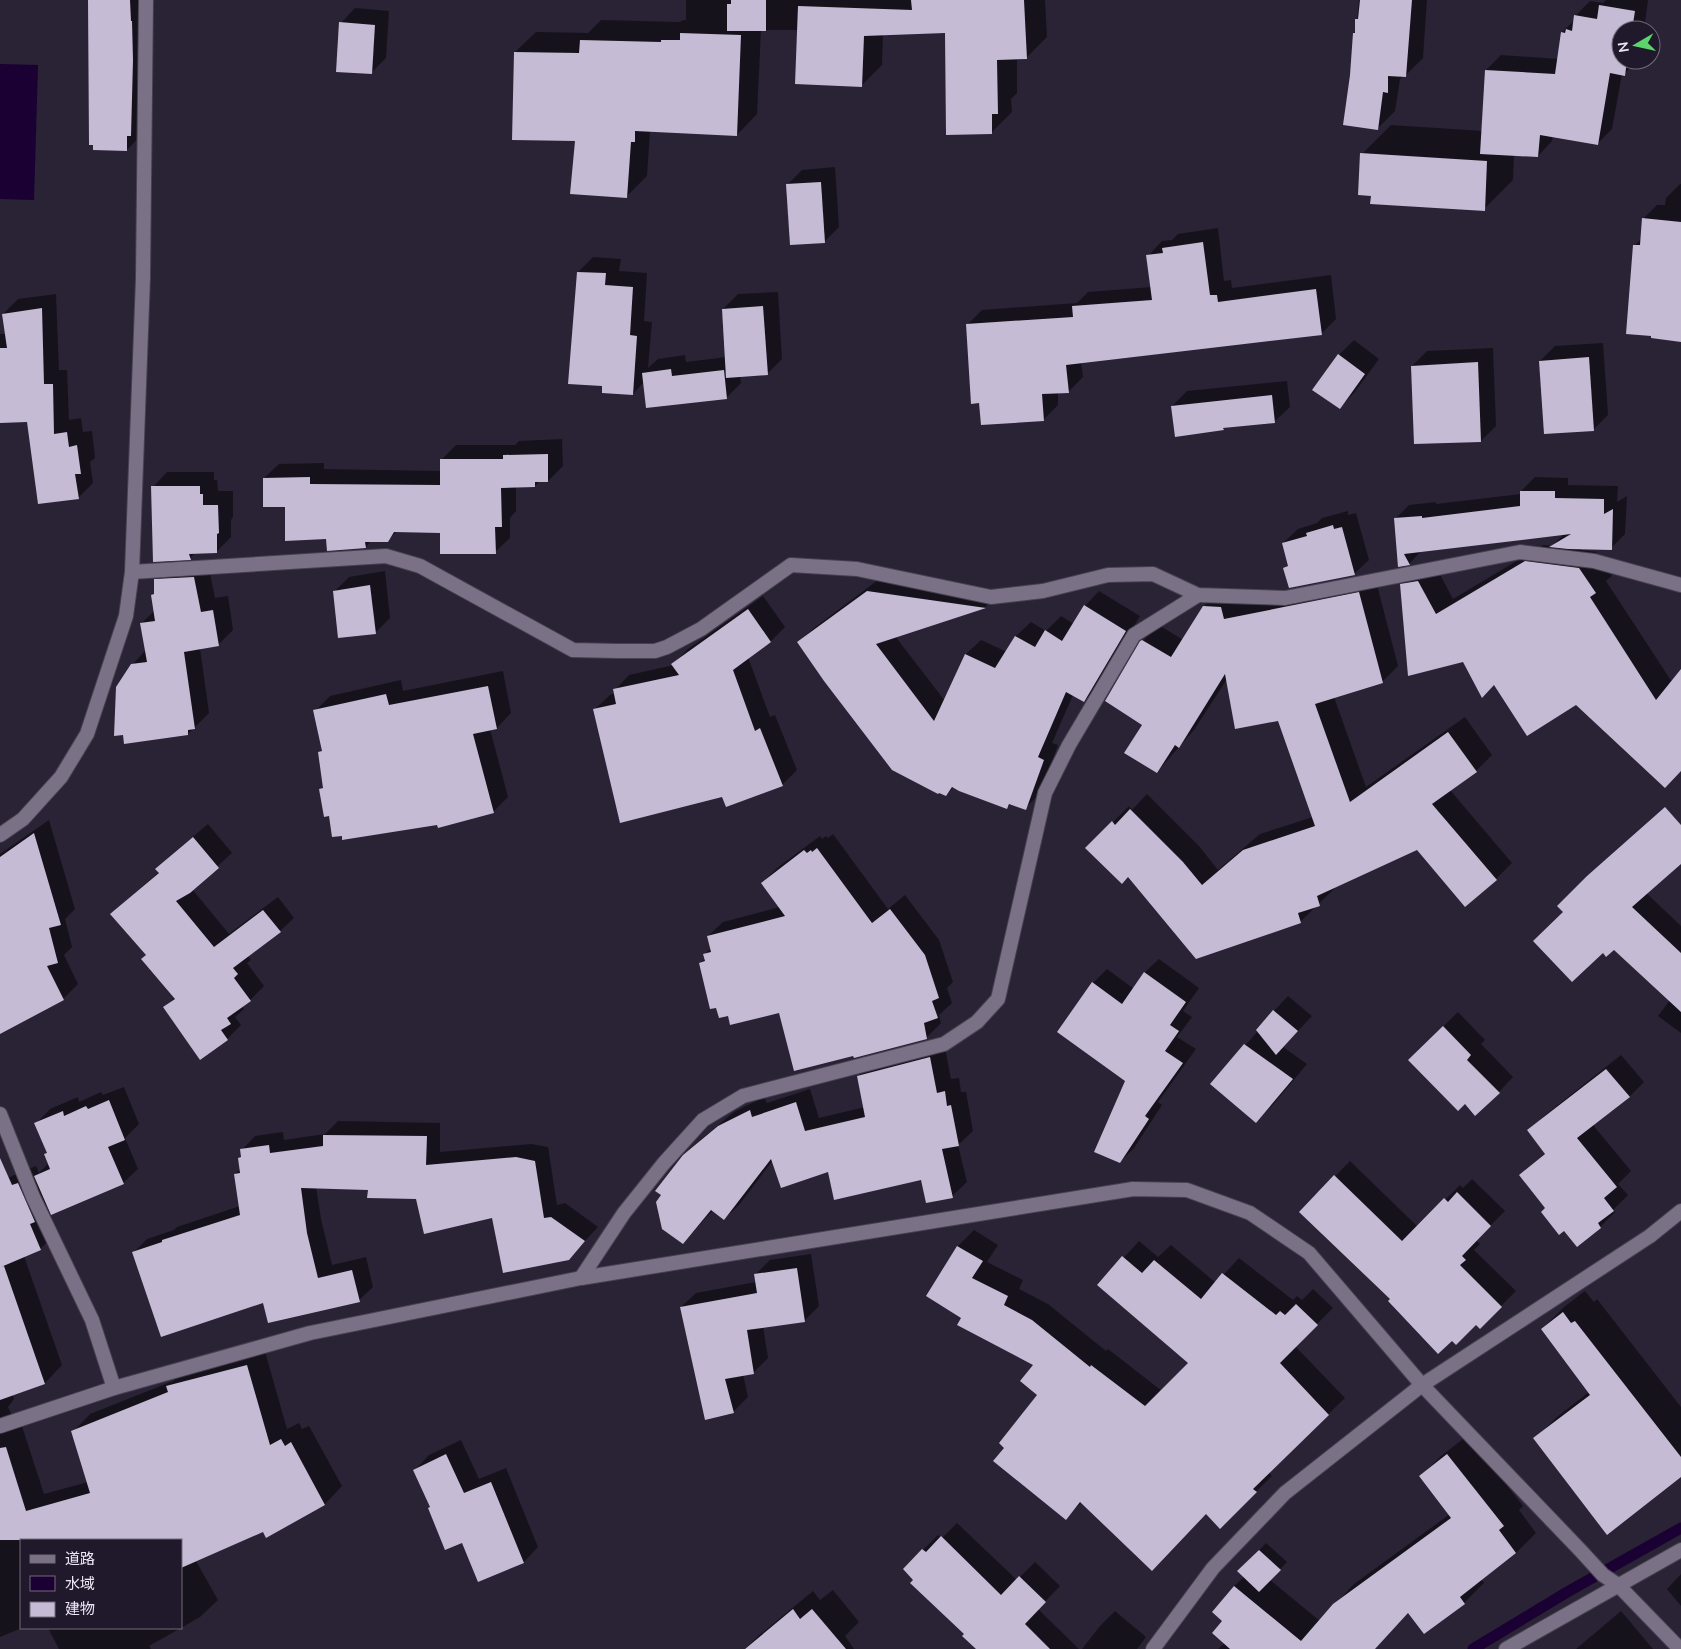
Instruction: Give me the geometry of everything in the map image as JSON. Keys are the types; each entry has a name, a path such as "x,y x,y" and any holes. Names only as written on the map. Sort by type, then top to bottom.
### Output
{"street":[{"path":"0,835 23,819 61,777 87,734 126,616 132,572 143,278 146,0"},
{"path":"132,572 386,556 420,566 573,650 617,651 655,651 667,646 701,629 791,565 857,569 991,597 1043,591 1108,575 1153,574 1198,595 1285,598 1520,552 1594,561 1681,586"},
{"path":"580,1278 624,1213 664,1163 703,1120 743,1096 944,1044 977,1022 998,999 1045,793 1069,746 1134,635 1198,595"},
{"path":"0,1114 33,1197 92,1320 114,1388"},
{"path":"0,1426 114,1388 310,1333 580,1278 1133,1189 1187,1190 1250,1213 1309,1253 1422,1385 1602,1575 1618,1585 1680,1649"},
{"path":"1153,1649 1213,1568 1285,1493 1422,1385 1650,1236 1681,1211"},
{"path":"1506,1649 1681,1550"}],"water":[{"path":"0,64 38,65 34,200 0,199"}],"building":[{"path":"88,0 130,0 133,60 131,136 127,136 127,151 93,150 93,145 89,145"},
{"path":"731,0 766,0 766,31 727,31 727,4 731,4"},
{"path":"911,0 1024,0 1027,59 997,60 998,114 992,114 992,134 946,135 945,33 864,36 862,87 795,84 798,6 912,10"},
{"path":"1360,0 1412,0 1406,77 1388,76 1388,93 1383,92 1378,130 1343,125 1350,75 1353,33 1355,33 1355,19 1358,19"},
{"path":"1599,5 1635,11 1634,20 1611,20 1611,70 1626,70 1625,76 1610,73 1598,145 1540,135 1538,157 1480,154 1485,70 1555,74 1561,32 1565,33 1566,29 1572,31 1574,15 1597,19"},
{"path":"339,22 375,25 372,74 336,72"},
{"path":"680,33 741,35 737,136 635,131 635,142 631,142 627,198 570,194 575,141 512,140 514,52 579,53 580,40 661,42 661,40 680,40"},
{"path":"1360,153 1487,161 1485,211 1370,204 1371,196 1358,195"},
{"path":"821,182 825,243 790,245 786,184"},
{"path":"1642,218 1681,222 1681,342 1651,338 1651,336 1626,334 1633,245 1640,245"},
{"path":"1203,242 1210,295 1217,295 1218,302 1316,289 1322,335 1066,365 1069,393 1042,394 1044,421 981,425 979,403 971,404 966,324 1073,317 1072,306 1152,300 1146,255 1163,253 1162,248"},
{"path":"577,272 606,273 605,285 633,287 630,335 637,336 633,395 602,393 602,386 568,384"},
{"path":"763,306 768,375 726,378 722,309"},
{"path":"42,308 44,384 53,384 54,434 67,432 69,447 77,445 81,474 75,474 79,499 38,504 27,422 0,423 0,348 7,348 2,314"},
{"path":"1338,354 1365,374 1340,409 1312,390"},
{"path":"1589,357 1594,431 1544,434 1539,361"},
{"path":"1478,362 1481,442 1414,444 1411,366"},
{"path":"671,369 672,376 724,370 727,399 646,408 642,373"},
{"path":"1272,395 1275,423 1223,428 1224,430 1175,437 1171,406"},
{"path":"548,454 548,482 535,482 535,487 501,488 502,527 495,527 496,554 440,554 440,533 394,532 388,542 365,542 366,548 327,551 326,539 285,541 285,507 263,507 263,478 310,477 310,484 440,485 440,459 503,459 503,455"},
{"path":"151,486 200,486 200,494 203,494 203,505 218,505 219,533 217,534 217,553 189,554 191,560 153,562"},
{"path":"1520,491 1555,491 1555,498 1604,499 1604,514 1613,509 1612,550 1549,547 1571,534 1404,554 1410,565 1398,567 1394,518 1422,516 1422,518 1520,506"},
{"path":"1333,525 1334,529 1342,527 1355,575 1289,588 1283,568 1288,566 1282,543 1307,536 1306,533"},
{"path":"1525,561 1579,568 1596,593 1590,597 1656,700 1681,669 1681,771 1665,788 1576,705 1527,736 1494,685 1482,698 1463,662 1408,676 1400,584 1418,581 1436,614"},
{"path":"194,577 201,612 213,610 219,646 184,652 195,729 188,730 188,735 124,744 123,735 114,736 116,687 131,664 147,662 140,623 155,621 151,595 154,594 154,579"},
{"path":"370,585 376,634 338,638 333,591"},
{"path":"867,591 986,608 876,644 934,721 965,654 995,668 1015,636 1035,647 1045,630 1062,641 1084,605 1126,631 1084,702 1066,692 1038,757 1044,760 1026,810 1009,804 1007,809 952,787 946,796 938,794 892,770 824,681 797,642"},
{"path":"1359,592 1383,683 1315,704 1350,802 1448,732 1477,772 1432,804 1497,880 1465,907 1417,850 1317,896 1320,906 1298,913 1301,923 1196,959 1128,877 1122,884 1085,848 1112,821 1115,825 1130,809 1183,862 1202,885 1243,850 1315,826 1278,721 1235,729 1225,674 1179,748 1175,745 1157,773 1124,753 1142,725 1105,701 1140,641 1142,640 1171,657 1203,606 1221,607 1224,619"},
{"path":"748,609 771,642 733,670 755,731 760,728 783,786 726,807 722,797 620,823 593,709 616,704 613,689 679,675 671,664"},
{"path":"488,686 497,729 473,734 494,813 438,828 437,825 342,840 342,836 332,837 329,816 324,817 319,789 323,788 318,752 322,751 313,710 386,694 389,705"},
{"path":"1665,807 1681,825 1681,864 1632,907 1681,953 1681,1012 1614,950 1606,957 1603,953 1572,982 1533,941 1563,912 1557,906 1587,876"},
{"path":"34,833 61,925 49,928 58,963 47,966 64,1000 0,1034 0,857"},
{"path":"193,837 219,868 190,893 176,901 214,947 263,910 281,932 233,968 238,974 234,978 251,1001 227,1018 231,1024 221,1030 228,1040 200,1060 163,1007 175,999 141,959 146,955 110,914 159,873 155,869"},
{"path":"817,848 872,923 890,909 925,955 939,998 932,1001 938,1018 924,1023 927,1039 794,1071 779,1013 730,1025 728,1016 719,1018 716,1008 710,1009 699,963 705,961 703,954 711,952 707,936 785,916 761,883 804,850 807,853"},
{"path":"1144,972 1186,1002 1170,1025 1179,1031 1165,1051 1183,1063 1145,1116 1149,1119 1120,1163 1094,1152 1125,1081 1057,1032 1092,982 1122,1004"},
{"path":"1273,1010 1298,1031 1276,1055 1256,1030"},
{"path":"1443,1026 1471,1055 1467,1060 1500,1093 1475,1116 1465,1104 1458,1111 1408,1060"},
{"path":"1244,1044 1293,1079 1256,1123 1210,1084"},
{"path":"930,1057 937,1093 945,1091 947,1106 951,1105 959,1146 942,1149 953,1198 926,1203 921,1180 834,1200 828,1172 781,1188 771,1159 724,1220 711,1210 683,1244 662,1229 656,1202 661,1195 655,1191 683,1155 718,1126 750,1110 752,1117 796,1102 805,1131 865,1117 857,1076"},
{"path":"1606,1069 1630,1097 1577,1138 1617,1187 1604,1198 1614,1211 1598,1223 1601,1228 1577,1247 1564,1231 1559,1235 1541,1212 1545,1208 1519,1175 1545,1154 1527,1130"},
{"path":"109,1100 125,1140 108,1147 124,1184 51,1215 34,1176 50,1169 44,1154 47,1153 34,1123 63,1111 64,1116 86,1106 88,1109"},
{"path":"323,1135 427,1136 426,1165 516,1157 535,1161 544,1218 551,1217 585,1241 569,1260 503,1273 492,1218 424,1234 416,1199 367,1198 368,1190 301,1188 307,1233 318,1278 352,1270 360,1302 268,1323 263,1303 161,1337 132,1252 162,1242 162,1240 240,1215 234,1174 240,1173 238,1158 241,1157 240,1149 269,1145 270,1153 323,1146"},
{"path":"0,1158 12,1185 18,1183 35,1222 30,1224 41,1250 1,1267 4,1266 45,1384 0,1400"},
{"path":"1334,1175 1402,1241 1444,1198 1448,1202 1457,1192 1491,1226 1462,1256 1466,1260 1460,1265 1502,1307 1480,1329 1476,1325 1456,1345 1452,1341 1438,1354 1388,1301 1390,1299 1299,1212"},
{"path":"957,1246 983,1261 972,1278 1008,1296 1004,1305 1032,1320 1090,1367 1091,1365 1145,1406 1188,1363 1097,1285 1122,1256 1142,1273 1154,1260 1201,1299 1222,1273 1276,1315 1280,1311 1285,1315 1296,1304 1318,1325 1280,1363 1329,1415 1253,1489 1257,1492 1220,1529 1206,1514 1152,1571 1080,1502 1066,1520 993,1461 1004,1448 999,1443 1037,1395 1020,1381 1033,1365 957,1325 961,1318 926,1296"},
{"path":"797,1268 805,1322 747,1330 754,1374 725,1379 734,1413 705,1420 680,1307 757,1293 754,1274"},
{"path":"1563,1312 1571,1323 1575,1321 1681,1457 1681,1477 1607,1535 1533,1438 1590,1395 1541,1329"},
{"path":"247,1365 270,1445 281,1439 285,1446 291,1442 325,1505 266,1538 263,1532 182,1568 182,1539 0,1540 0,1448 6,1447 26,1511 90,1493 71,1431 168,1392 166,1386"},
{"path":"446,1454 464,1493 491,1482 524,1563 478,1582 462,1543 445,1550 428,1508 430,1507 413,1470"},
{"path":"1447,1454 1504,1526 1499,1530 1516,1553 1460,1597 1465,1604 1424,1634 1408,1613 1375,1649 1230,1649 1212,1633 1222,1621 1212,1612 1234,1586 1301,1641 1333,1604 1451,1518 1419,1476"},
{"path":"941,1536 1001,1595 1019,1576 1046,1602 1025,1624 1050,1649 976,1649 962,1636 964,1634 910,1583 913,1580 903,1569 922,1549 926,1552"},
{"path":"1259,1550 1281,1570 1259,1592 1237,1571"},
{"path":"793,1609 800,1619 812,1609 846,1649 745,1649"}],"waterway":[{"path":"1473,1649 1569,1591 1681,1528"}]}
